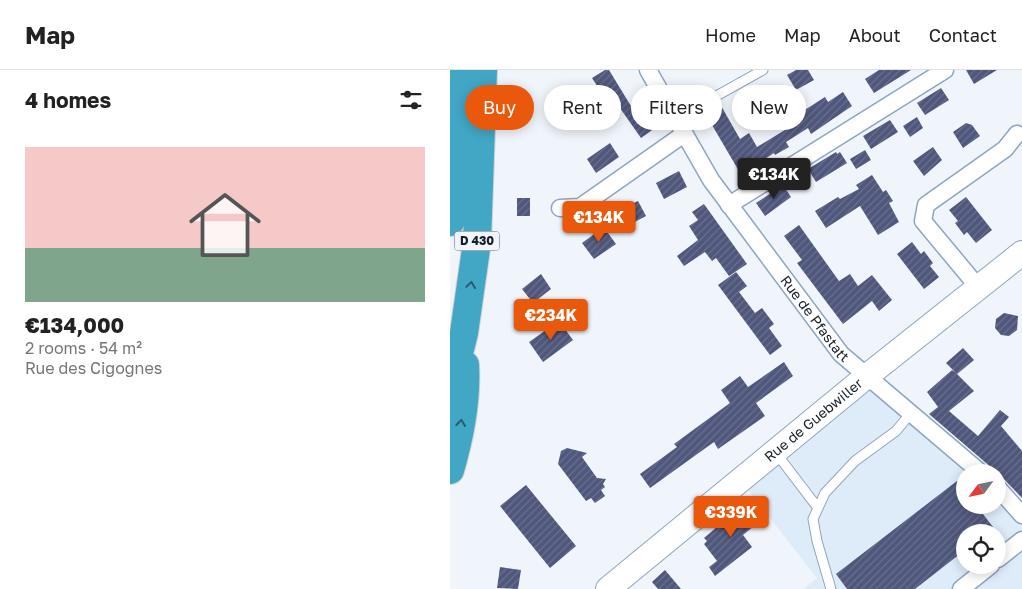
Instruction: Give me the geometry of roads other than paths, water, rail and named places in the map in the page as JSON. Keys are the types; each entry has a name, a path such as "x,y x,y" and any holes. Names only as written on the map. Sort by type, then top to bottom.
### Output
{"highway":[{"name":"D 430","path":"450,222 457,70"},
{"name":"D 430","path":"450,389 464,334 477,242 483,70"},
{"path":"450,470 458,440 466,382 464,334"}],"main road":[{"name":"Rue de Guebwiller","path":"608,589 867,376 1022,253"}],"street":[{"name":"Rue de Pfastatt","path":"648,70 657,85"},
{"path":"729,205 945,70"},
{"name":"Rue de Pfastatt","path":"682,130 711,180 841,354 971,464"},
{"path":"560,208 580,206 684,134"},
{"path":"978,287 923,221 926,205 1005,149 1017,134"},
{"path":"1006,497 1022,515"},
{"path":"1006,553 1022,540"},
{"path":"961,589 980,574"}],"lane":[{"path":"722,93 762,70"},
{"path":"831,589 817,541 813,519 818,508 825,493 855,461 896,431 911,413"},
{"path":"775,451 818,508"}]}
